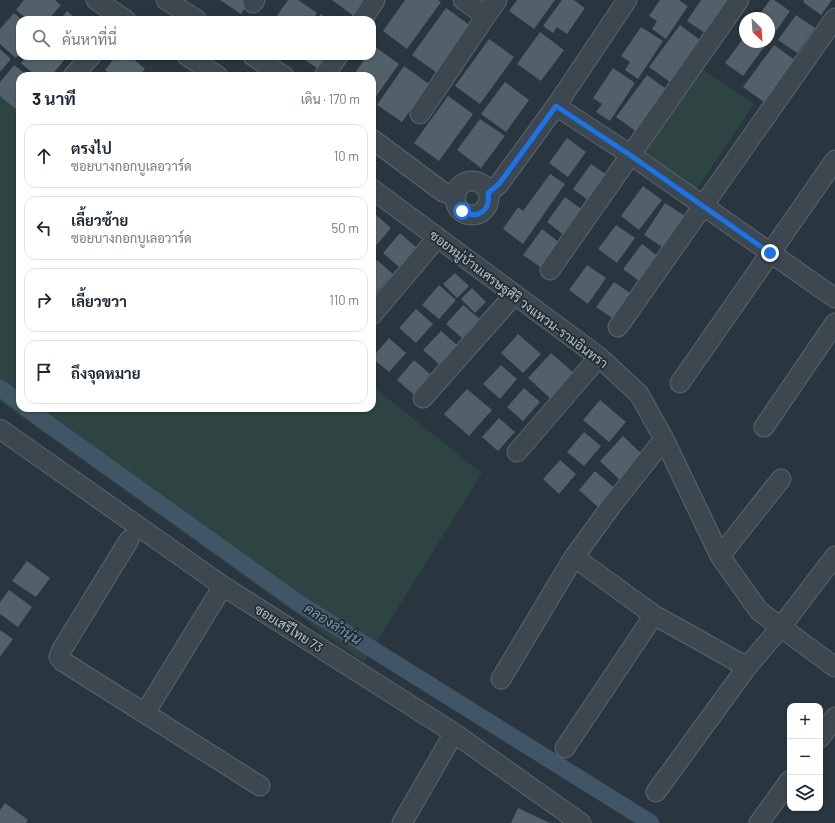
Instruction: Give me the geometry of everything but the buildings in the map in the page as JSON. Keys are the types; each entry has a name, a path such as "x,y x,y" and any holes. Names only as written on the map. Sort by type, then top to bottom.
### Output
{"street":[{"path":"96,0 119,16"},
{"path":"166,0 191,16"},
{"path":"365,16 375,0"},
{"path":"463,0 486,16"},
{"path":"420,114 497,0"},
{"path":"376,142 443,192 456,196 456,202 462,211 471,215 477,215 486,209 488,204 488,193 499,184 556,106 626,0"},
{"path":"550,270 739,0"},
{"path":"618,327 835,18"},
{"path":"76,72 87,60"},
{"path":"192,60 207,72"},
{"path":"259,60 278,72"},
{"path":"327,72 335,60"},
{"path":"556,106 630,155 835,298"},
{"path":"680,383 835,160"},
{"name":"ซอยหมู่บ้านเศรษฐศิริ วงแหวน-รามอินทรา","path":"376,193 599,357 639,394 664,439 720,556 759,611 835,667"},
{"path":"376,310 436,238"},
{"path":"423,398 514,295"},
{"path":"764,427 835,323"},
{"path":"517,452 599,357"},
{"name":"ซอยเสรีไทย 73","path":"0,429 223,586 454,733 581,823"},
{"path":"501,679 574,557 612,504 664,439"},
{"path":"720,556 781,480"},
{"path":"129,540 60,651 59,657 62,661 260,786"},
{"path":"656,792 747,667 781,627 835,556"},
{"path":"574,557 654,615 747,667"},
{"path":"145,713 223,586"},
{"path":"565,748 654,615"},
{"path":"823,734 835,717"},
{"path":"402,823 454,733"},
{"path":"759,823 787,784"}],"green space":[{"path":"699,67 754,104 697,189 642,152"},
{"path":"0,91 16,104 16,412 376,412 376,389 482,473 364,662 0,401"}],"waterway":[{"name":"คลองลำนุ่น","path":"0,388 16,400"},
{"name":"คลองลำนุ่น","path":"32,412 300,604 651,823"}],"route":[{"path":"462,211 466,214 477,215 486,209 489,199 488,193 499,184 556,106 630,155 770,253"}]}
